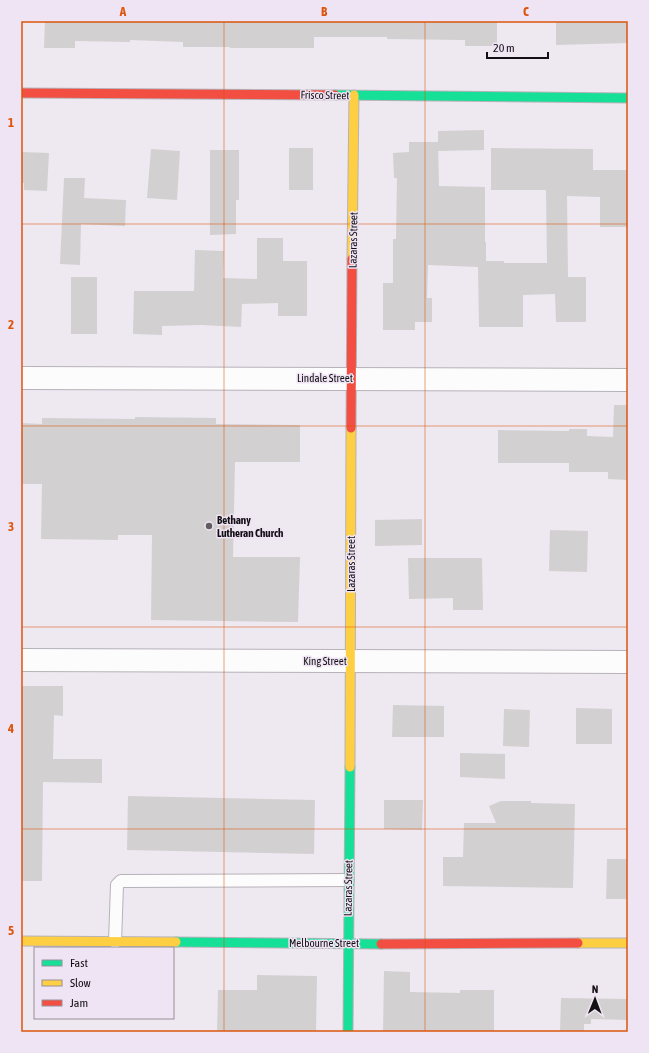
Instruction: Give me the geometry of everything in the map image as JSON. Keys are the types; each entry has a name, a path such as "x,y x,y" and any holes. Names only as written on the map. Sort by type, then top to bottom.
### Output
{"street":[{"name":"Frisco Street","path":"21,93 628,98"},
{"name":"Lazaras Street","path":"348,1032 354,95"},
{"name":"Lindale Street","path":"21,378 628,380"},
{"name":"King Street","path":"21,660 628,662"},
{"name":"Melbourne Street","path":"21,941 348,944 628,943"}],"lane":[{"path":"115,942 117,885 121,881 348,880"}],"building":[{"path":"45,21 497,21 497,46 465,46 465,40 387,39 387,37 314,37 314,48 183,47 183,42 130,40 130,42 75,41 75,48 44,48"},
{"path":"556,21 628,21 628,43 556,45"},
{"path":"484,130 484,150 438,151 438,131"},
{"path":"409,142 438,142 439,186 485,187 486,261 504,261 504,263 547,263 546,190 491,190 491,148 593,149 593,170 628,170 628,227 600,227 600,197 567,196 568,277 586,277 586,322 556,322 555,294 523,295 523,327 479,327 478,267 428,265 427,298 432,298 432,322 415,322 415,330 383,330 383,283 393,283 393,239 396,239 397,178 394,178 393,153 409,152"},
{"path":"289,148 313,148 313,190 289,190"},
{"path":"151,149 180,151 177,200 147,198"},
{"path":"210,150 239,150 239,200 236,200 236,234 210,235"},
{"path":"21,152 49,153 47,191 24,190 24,183 21,183"},
{"path":"64,178 85,178 84,198 126,200 125,226 81,224 80,265 60,264"},
{"path":"257,238 283,238 283,261 307,261 307,316 278,316 278,303 242,304 241,327 202,325 162,326 162,335 133,334 134,291 194,291 195,250 224,251 223,278 257,279"},
{"path":"71,277 97,277 97,334 71,334"},
{"path":"614,405 628,405 628,480 608,479 608,472 569,472 569,463 498,463 498,430 569,431 569,429 587,429 587,436 613,437"},
{"name":"Bethany Lutheran Church","path":"135,417 216,418 216,424 300,425 300,462 235,462 233,557 300,557 298,622 151,620 152,535 118,535 118,540 41,539 42,484 21,484 21,423 42,424 42,418 135,419"},
{"path":"422,519 422,545 375,546 375,520"},
{"path":"550,530 588,531 587,572 549,571"},
{"path":"408,558 482,558 483,610 453,610 453,598 409,599"},
{"path":"21,686 63,686 63,716 54,715 53,759 102,759 102,783 43,782 42,881 21,881"},
{"path":"393,705 444,706 444,737 392,737"},
{"path":"576,708 612,709 612,744 576,744"},
{"path":"504,709 530,710 529,747 503,746"},
{"path":"460,753 505,754 505,779 460,777"},
{"path":"128,796 315,800 314,854 127,850"},
{"path":"384,800 423,800 422,830 384,829"},
{"path":"501,801 531,801 531,803 575,804 573,888 443,886 443,857 463,857 464,823 496,823 489,806"},
{"path":"607,859 628,859 628,899 606,899"},
{"path":"384,971 410,972 410,992 460,993 460,990 494,990 494,1032 383,1032"},
{"path":"257,975 317,976 316,1032 217,1032 218,990 257,990"},
{"path":"561,998 628,999 628,1020 591,1019 591,1024 584,1024 584,1032 560,1032"}],"traffic: fast":[{"path":"335,95 628,98"},
{"path":"348,1032 350,767"},
{"path":"176,942 381,944"}],"traffic: slow":[{"path":"352,259 354,95"},
{"path":"350,767 351,428"},
{"path":"21,941 176,942"},
{"path":"578,943 628,943"}],"traffic: jam":[{"path":"21,93 335,95"},
{"path":"351,428 352,259"},
{"path":"381,944 578,943"}],"place":[{"name":"Bethany Lutheran Church","path":"209,526"}]}
